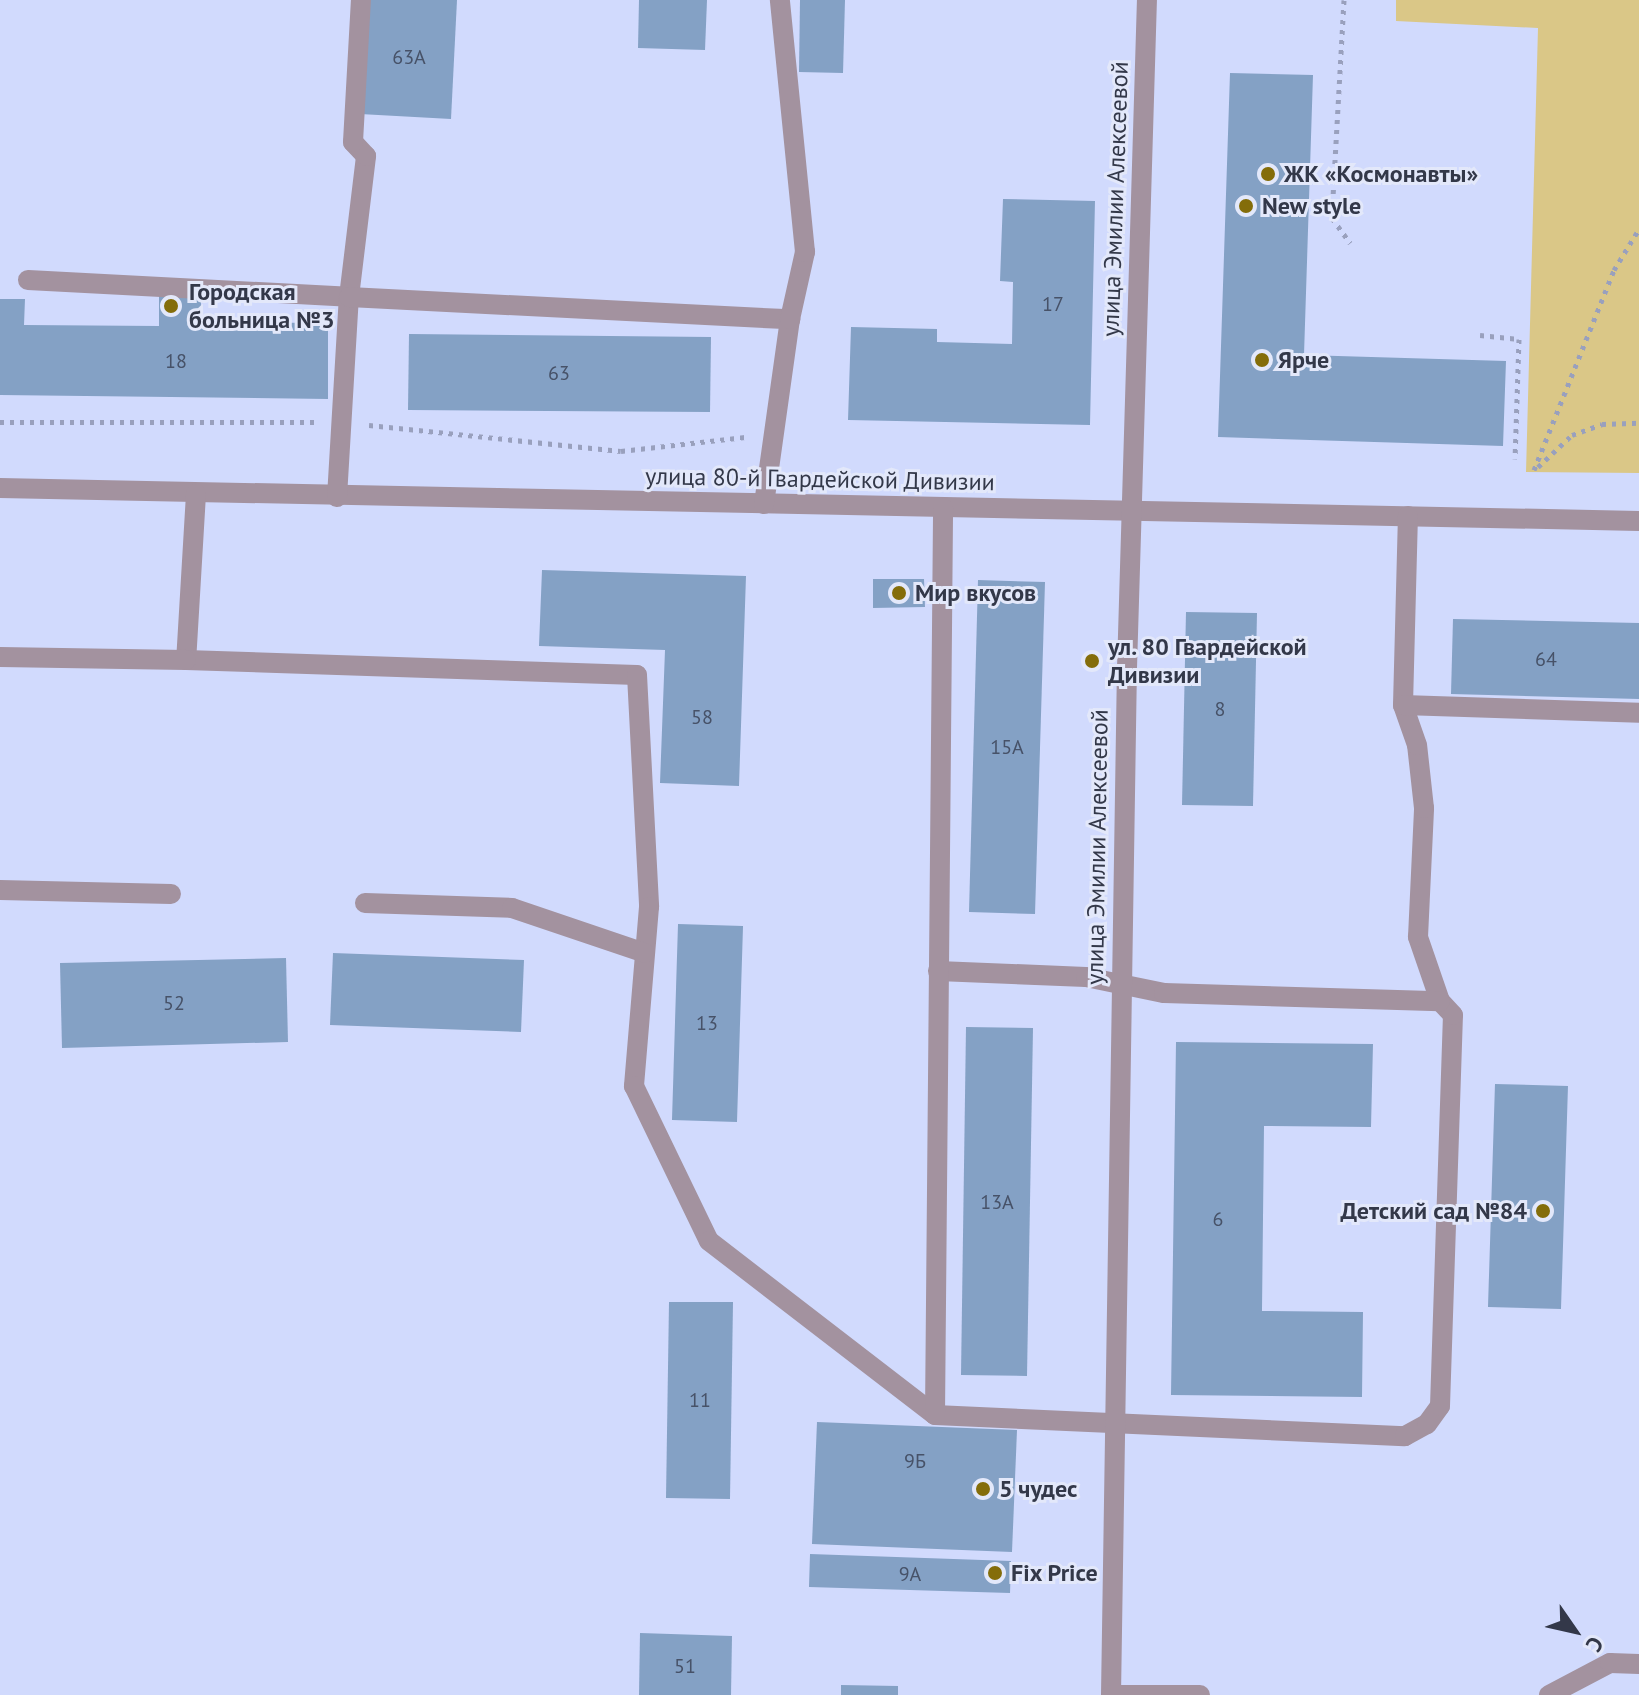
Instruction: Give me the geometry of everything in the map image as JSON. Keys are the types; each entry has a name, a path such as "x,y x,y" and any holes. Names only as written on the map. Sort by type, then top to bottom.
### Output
{"street":[{"path":"337,497 349,297 366,156 353,142 361,0"},
{"path":"764,504 790,319 805,252 780,0"},
{"name":"улица Эмилии Алексеевой","path":"1111,1695 1111,1422 1147,0"},
{"path":"28,280 790,319"},
{"name":"улица 80-й Гвардейской Дивизии","path":"0,488 1639,521"},
{"path":"186,660 196,494"},
{"path":"935,1415 943,508"},
{"path":"0,657 637,675 649,907 634,1086 709,1241 935,1415 1405,1436 1427,1424 1440,1406 1453,1077 1453,1015 1440,1001 1418,937 1424,808 1417,745 1403,705 1408,516"},
{"path":"1403,705 1639,713"},
{"path":"0,890 171,894"},
{"path":"365,903 512,908 645,953"},
{"path":"938,971 1121,983 1164,993 1440,1001"},
{"path":"1549,1695 1610,1663 1639,1664"},
{"path":"1111,1695 1200,1695"}],"path":[{"path":"1344,0 1332,218 1350,243"},
{"path":"1639,229 1614,270 1534,470 1572,435 1602,424 1639,423"},
{"path":"1480,335 1519,339 1515,459"},
{"path":"0,422 341,422 621,451 774,434"}],"shaded area":[{"path":"1396,0 1639,0 1639,473 1526,472 1538,28 1396,21"}],"building":[{"path":"366,0 457,0 451,119 360,114"},
{"path":"639,0 707,0 705,50 638,48"},
{"path":"800,0 845,0 843,73 799,72"},
{"name":"ЖК «Космонавты»","path":"1230,73 1313,75 1304,355 1506,361 1503,446 1218,437"},
{"path":"1003,199 1095,201 1090,425 848,420 851,327 937,329 937,342 1012,344 1013,282 1000,281"},
{"path":"159,296 201,296 201,322 328,323 328,399 0,395 0,299 25,299 24,325 159,326"},
{"path":"409,334 711,337 710,412 408,410"},
{"path":"542,570 746,576 739,786 660,783 665,650 539,646"},
{"name":"Мир вкусов","path":"873,579 924,579 925,607 873,608"},
{"path":"978,580 1045,582 1035,914 969,912"},
{"path":"1186,612 1257,613 1253,806 1182,805"},
{"path":"1453,619 1639,623 1639,699 1451,694"},
{"path":"678,924 743,926 737,1122 672,1120"},
{"path":"333,953 524,960 521,1032 330,1025"},
{"path":"286,958 288,1042 62,1048 60,963"},
{"path":"966,1027 1033,1028 1027,1376 961,1375"},
{"path":"1176,1042 1373,1044 1371,1127 1264,1126 1262,1311 1363,1312 1362,1397 1171,1395"},
{"path":"1495,1084 1568,1086 1561,1309 1488,1307"},
{"path":"669,1302 733,1302 730,1499 666,1498"},
{"path":"817,1422 1017,1430 1012,1552 812,1544"},
{"path":"810,1554 1011,1561 1010,1593 809,1587"},
{"path":"640,1633 732,1636 731,1695 639,1695"},
{"path":"841,1685 898,1686 898,1695 841,1695"}],"place":[{"name":"ЖК «Космонавты»","path":"1268,174"},
{"name":"New style","path":"1246,206"},
{"name":"Городская больница №3","path":"171,306"},
{"name":"Ярче","path":"1262,360"},
{"name":"Мир вкусов","path":"899,593"},
{"name":"ул. 80 Гвардейской Дивизии","path":"1092,661"},
{"name":"Детский сад №84","path":"1543,1211"},
{"name":"5 чудес","path":"983,1489"},
{"name":"Fix Price","path":"995,1573"}]}
